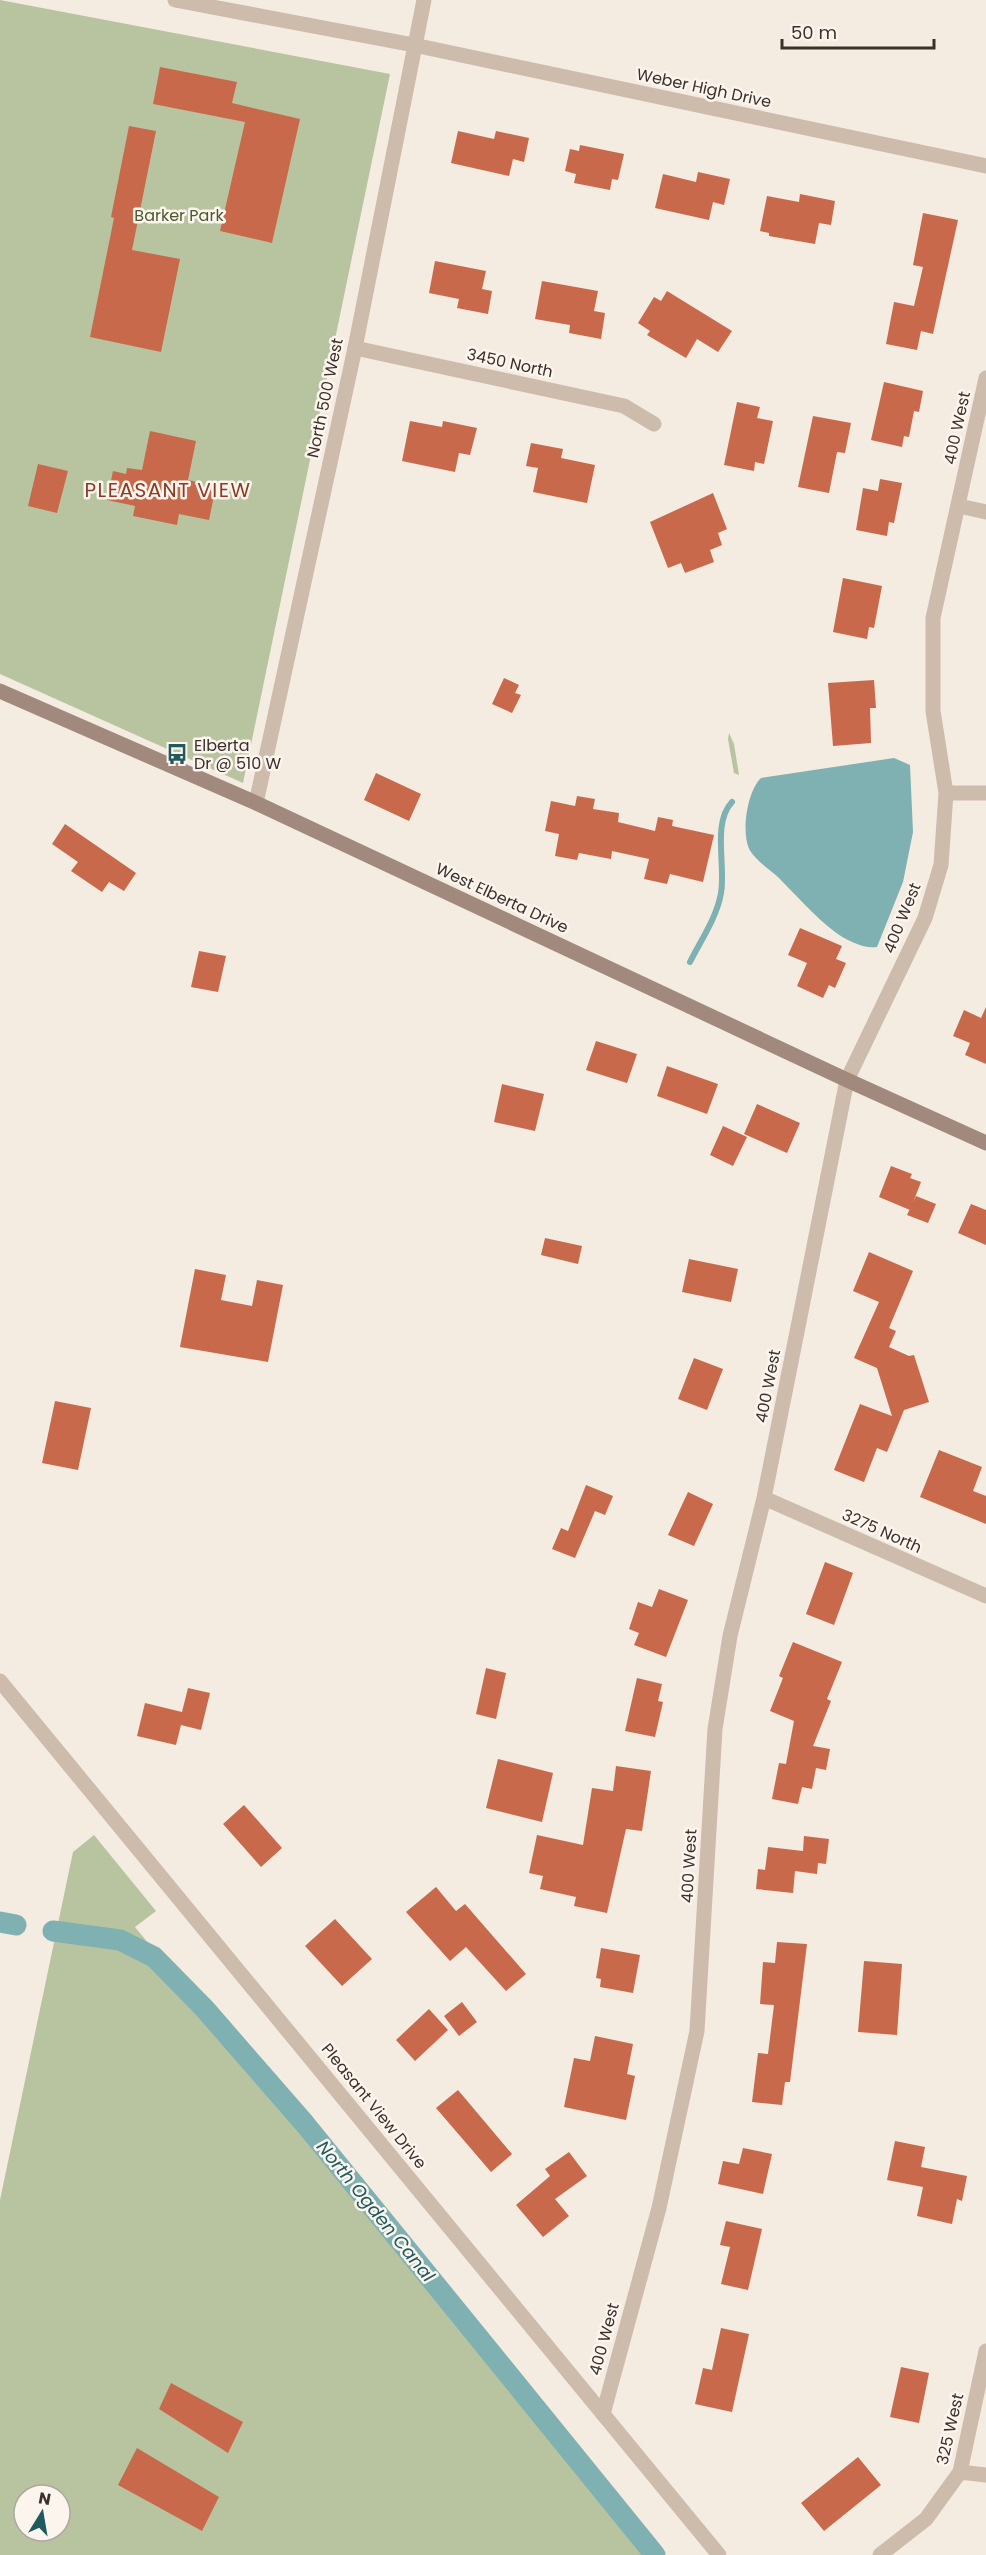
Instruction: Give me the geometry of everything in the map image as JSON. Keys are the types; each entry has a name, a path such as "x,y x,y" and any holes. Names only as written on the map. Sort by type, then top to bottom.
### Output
{"main road":[{"name":"West Elberta Drive","path":"0,692 256,803 986,1143"}],"street":[{"name":"Weber High Drive","path":"175,0 414,45 986,166"},
{"name":"North 500 West","path":"256,803 355,348 424,0"},
{"name":"3450 North","path":"355,348 624,406 654,424"},
{"name":"400 West","path":"603,2414 659,2208 697,2031 715,1729 730,1636 764,1498 847,1080 925,918 941,865 946,793 933,711 933,618 986,378"},
{"path":"959,506 986,512"},
{"path":"946,793 986,793"},
{"name":"3275 North","path":"764,1498 986,1596"},
{"name":"Pleasant View Drive","path":"0,1681 719,2555"},
{"name":"325 West","path":"880,2555 926,2519 960,2472 986,2351"},
{"path":"960,2472 986,2475"}],"green space":[{"name":"Barker Park","path":"0,0 390,74 243,783 0,674"},
{"path":"729,733 734,744 739,775 734,773"},
{"path":"94,1835 156,1911 135,1927 650,2555 0,2555 0,2200 73,1852"}],"water":[{"path":"894,758 910,765 913,832 903,882 877,947 866,947 844,938 827,926 751,852 746,836 747,814 752,793 761,778"}],"building":[{"path":"160,67 237,82 232,103 300,119 272,243 220,231 245,122 153,104"},
{"path":"129,126 156,131 132,250 180,259 161,352 90,337 114,218 111,217"},
{"path":"458,131 494,139 496,131 529,138 524,162 513,159 509,176 451,163"},
{"path":"580,145 624,154 618,180 612,179 610,190 574,183 576,174 565,171 570,149 579,151"},
{"path":"698,172 730,179 724,205 713,202 709,220 655,208 663,174 696,182"},
{"path":"800,194 835,201 831,225 819,223 815,244 769,236 769,233 760,231 767,196 799,202"},
{"path":"923,213 958,220 933,334 921,331 917,350 886,344 894,302 914,306 923,267 913,265"},
{"path":"435,261 486,271 482,289 492,291 488,314 457,308 459,299 429,293"},
{"path":"542,281 598,291 594,311 605,313 601,339 569,333 570,325 535,319"},
{"path":"667,291 732,331 718,352 697,339 686,358 647,335 650,331 638,323 654,297 661,301"},
{"path":"884,382 923,391 919,412 914,411 909,437 904,436 902,447 871,440"},
{"path":"737,402 760,407 757,418 773,421 764,464 755,462 754,471 724,465"},
{"path":"813,416 851,423 845,453 837,452 829,493 798,487"},
{"path":"410,421 442,427 443,421 477,428 470,455 459,453 455,472 402,461"},
{"path":"150,431 196,441 188,480 202,483 201,488 215,491 209,520 179,514 177,525 133,516 135,506 107,500 113,471 126,474 127,468 142,470"},
{"path":"531,443 563,449 561,458 595,465 587,503 533,492 538,468 526,466"},
{"path":"38,464 68,471 57,513 28,506"},
{"path":"880,479 902,483 894,523 889,522 887,536 856,530 863,488 878,491"},
{"path":"713,493 727,529 718,533 722,545 710,550 714,562 685,573 681,563 668,568 650,522"},
{"path":"843,578 882,586 874,628 869,627 867,639 833,632"},
{"path":"504,678 519,685 515,693 521,695 512,713 492,704"},
{"path":"874,680 876,708 870,708 871,743 833,746 828,683"},
{"path":"376,773 421,794 409,821 364,800"},
{"path":"577,796 595,799 593,809 619,813 618,822 655,831 658,817 673,820 672,826 714,835 703,882 670,874 667,884 644,879 649,859 612,851 611,859 579,853 577,860 555,856 559,834 545,831 551,801 575,806"},
{"path":"65,824 136,873 124,891 109,882 102,892 71,871 78,862 52,844"},
{"path":"800,928 842,946 836,959 846,963 835,988 829,985 823,998 797,986 807,963 788,955"},
{"path":"199,951 226,956 218,992 191,987"},
{"path":"986,1007 986,1064 965,1055 970,1043 953,1036 964,1010 981,1018"},
{"path":"596,1041 637,1054 627,1083 586,1070"},
{"path":"667,1066 718,1084 707,1114 657,1096"},
{"path":"502,1084 544,1094 535,1131 494,1122"},
{"path":"757,1104 800,1123 787,1153 744,1134"},
{"path":"723,1126 747,1137 733,1166 710,1155"},
{"path":"891,1166 912,1174 910,1178 921,1182 910,1210 879,1197"},
{"path":"916,1196 936,1204 928,1223 907,1215"},
{"path":"971,1204 986,1210 986,1245 958,1233"},
{"path":"545,1238 582,1246 578,1264 541,1255"},
{"path":"869,1252 913,1271 889,1328 896,1331 889,1347 909,1356 914,1355 929,1402 904,1410 887,1452 877,1448 864,1482 834,1470 860,1404 892,1416 877,1368 854,1358 879,1302 853,1291"},
{"path":"689,1259 738,1269 731,1302 682,1292"},
{"path":"195,1269 226,1275 221,1300 252,1306 257,1280 283,1285 268,1362 180,1347"},
{"path":"694,1358 723,1369 707,1410 678,1399"},
{"path":"55,1401 91,1408 78,1470 42,1463"},
{"path":"939,1450 982,1467 973,1491 986,1496 986,1524 920,1497"},
{"path":"586,1485 613,1496 605,1515 595,1511 575,1558 552,1549 561,1528 568,1531"},
{"path":"688,1492 713,1504 694,1546 668,1535"},
{"path":"825,1562 853,1573 834,1625 806,1614"},
{"path":"659,1589 688,1600 666,1657 634,1645 639,1633 629,1629 638,1602 652,1607"},
{"path":"793,1642 842,1662 827,1699 831,1701 813,1746 830,1749 826,1770 816,1768 812,1789 802,1787 798,1804 772,1799 779,1763 786,1764 794,1721 770,1711 783,1678 779,1676"},
{"path":"486,1668 506,1673 496,1719 476,1714"},
{"path":"637,1678 662,1684 658,1701 663,1702 655,1737 625,1731"},
{"path":"188,1688 210,1693 201,1730 181,1725 176,1745 137,1736 145,1703 182,1712"},
{"path":"498,1759 553,1773 542,1822 486,1808"},
{"path":"616,1766 651,1771 642,1831 626,1829 607,1913 574,1906 576,1897 540,1889 543,1876 529,1873 537,1835 583,1845 592,1788 613,1791"},
{"path":"244,1805 282,1848 261,1867 223,1824"},
{"path":"804,1836 829,1839 826,1864 818,1863 817,1874 795,1871 793,1893 756,1889 758,1869 765,1870 768,1847 803,1851"},
{"path":"436,1887 456,1911 465,1904 526,1974 506,1991 466,1947 450,1961 406,1912"},
{"path":"335,1919 372,1959 342,1986 305,1946"},
{"path":"777,1942 807,1944 790,2082 785,2082 782,2105 752,2102 758,2053 768,2054 774,2005 760,2004 763,1962 775,1963"},
{"path":"601,1948 640,1955 633,1993 600,1987 601,1979 596,1978"},
{"path":"864,1961 902,1964 897,2035 858,2032"},
{"path":"462,2002 477,2022 459,2036 444,2016"},
{"path":"429,2009 448,2030 415,2061 396,2040"},
{"path":"595,2036 633,2044 627,2074 635,2076 626,2120 564,2107 574,2058 590,2061"},
{"path":"458,2090 512,2154 491,2172 436,2108"},
{"path":"895,2141 925,2147 921,2167 967,2176 962,2201 957,2199 952,2224 917,2216 923,2187 887,2180"},
{"path":"743,2148 772,2154 763,2194 718,2184 723,2161 739,2164"},
{"path":"569,2152 587,2176 555,2199 569,2216 543,2237 516,2205 550,2176 545,2169"},
{"path":"726,2221 762,2229 748,2290 721,2284 730,2247 720,2245"},
{"path":"721,2328 749,2334 732,2412 695,2404 703,2368 712,2370"},
{"path":"901,2367 929,2373 919,2423 890,2417"},
{"path":"171,2383 243,2422 228,2453 159,2409"},
{"path":"137,2448 219,2497 202,2531 118,2485"},
{"path":"858,2457 881,2485 824,2531 801,2503"}],"waterway":[{"path":"690,962 719,902 722,882 721,833 726,811 732,802"},
{"name":"North Ogden Canal","path":"0,1922 16,1925"},
{"name":"North Ogden Canal","path":"53,1931 120,1940 154,1957 204,2008 305,2124 655,2555"}],"place":[{"name":"Elberta Dr @ 510 W","path":"177,754"}],"district":[{"name":"PLEASANT VIEW","path":"168,490"}]}
